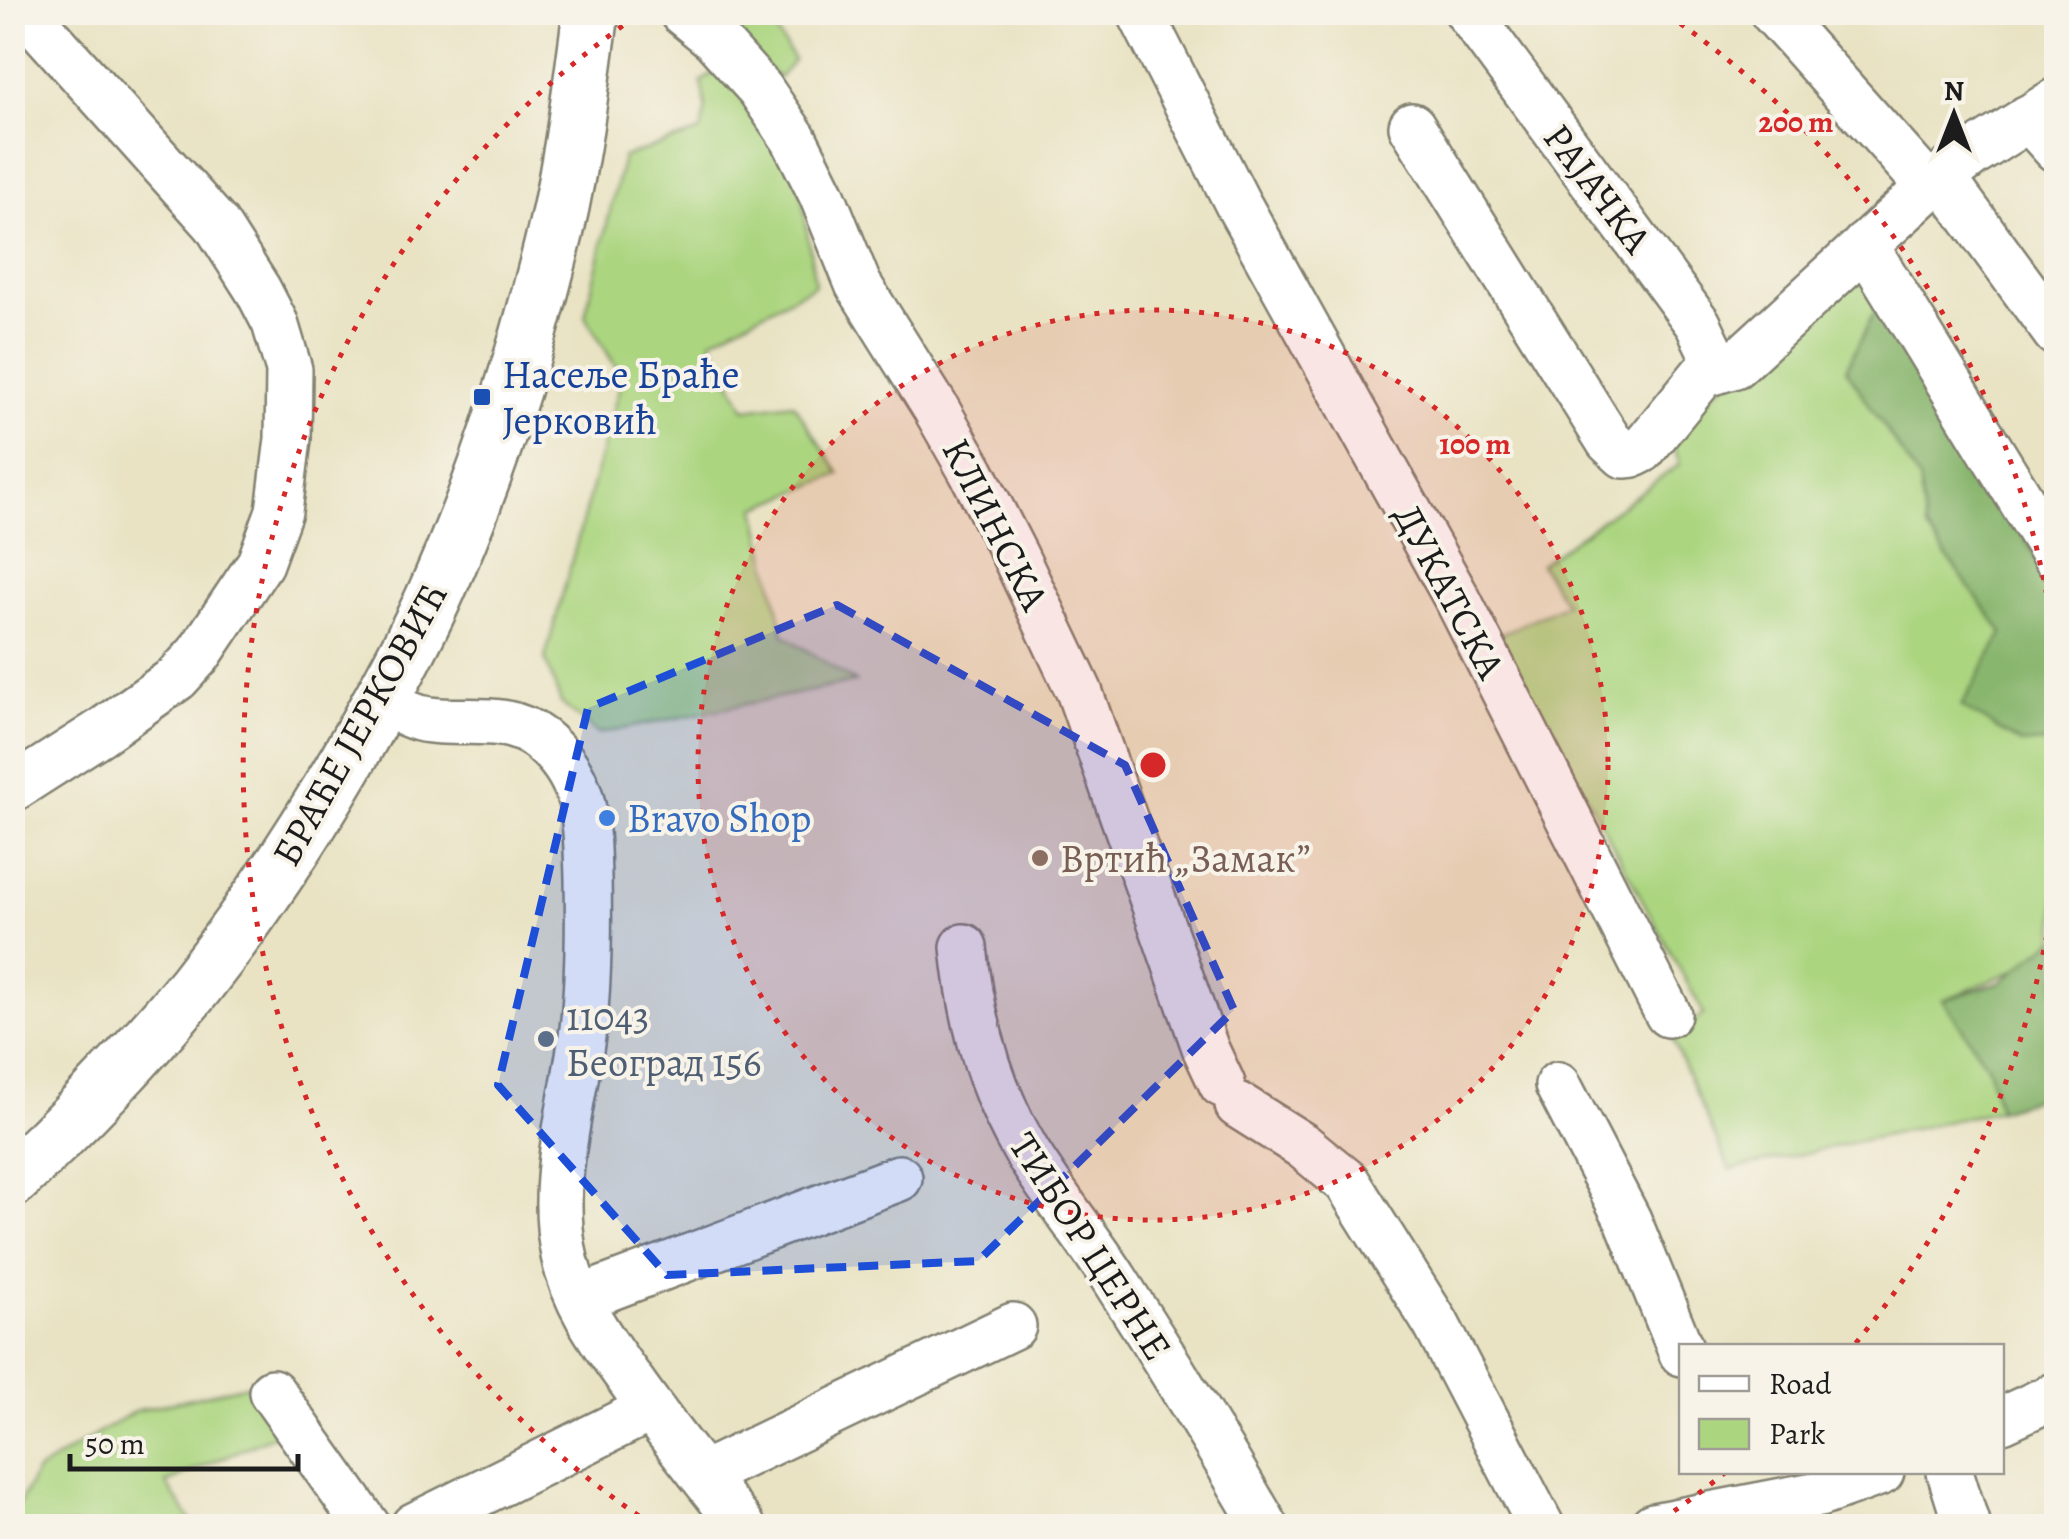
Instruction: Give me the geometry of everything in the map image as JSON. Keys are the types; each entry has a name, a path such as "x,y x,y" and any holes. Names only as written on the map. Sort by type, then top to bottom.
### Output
{"main road":[{"name":"БРАЋЕ ЈЕРКОВИЋ","path":"12,1179 113,1079 194,987 255,905 335,784 413,642 439,586 494,440 549,259 564,194 591,12"}],"street":[{"path":"12,789 176,678 198,654 260,563 278,511 288,439 289,370 275,323 258,290 216,224 26,12"},
{"name":"КЛИНСКА","path":"682,12 714,38 760,89 794,139 858,284 935,406 1015,556 1079,691 1206,1050 1230,1094 1347,1182 1436,1324 1541,1526"},
{"name":"ДУКАТСКА","path":"1140,12 1238,204 1459,602 1668,1014"},
{"name":"РАЈАЧКА","path":"1468,12 1698,324 1716,370"},
{"path":"1774,12 1936,182 2056,333"},
{"path":"1412,126 1614,448 1634,454 1642,450 1703,375 1735,364 1936,182 1971,155 2047,123"},
{"path":"1866,245 2056,557"},
{"path":"382,700 426,720 476,720 517,726 550,749 572,774 582,796 587,836 588,964 584,1027 563,1158 559,1224 569,1275 602,1340 650,1409 742,1526"},
{"name":"ТИБОР ЦЕРНЕ","path":"964,947 982,1053 1001,1103 1052,1192 1112,1276 1266,1526"},
{"path":"1558,1086 1628,1220 1679,1346"},
{"path":"579,1300 899,1178"},
{"path":"702,1475 1013,1326"},
{"path":"272,1392 367,1526"},
{"path":"2004,1419 2054,1405"},
{"path":"414,1526 650,1409"},
{"path":"1653,1526 1724,1505 1819,1494 1875,1474"},
{"path":"1951,1474 1967,1526"}],"highlighted area":[{"path":"837,605 1125,765 1234,1010 978,1261 667,1275 498,1085 588,708"}],"green space":[{"path":"698,13 765,13 794,60 779,78"},
{"path":"722,66 800,182 815,285 711,340 745,409 793,403 840,474 756,508 784,635 855,682 598,734 561,703 545,658 622,377 585,316 623,157 701,132 706,107 701,82"},
{"path":"1856,261 2056,581 2056,953 1944,1000 1988,1067 1999,1110 1730,1170 1671,1037 1704,1014 1499,635 1566,604 1540,564 1680,464 1669,435"},
{"path":"1877,306 1990,473 2056,597 2056,741 2021,744 1961,706 2003,633 1926,528 1919,480 1846,369"},
{"path":"2056,938 2056,1092 1999,1110 1988,1067 1943,1000 2001,982"},
{"path":"247,1385 281,1432 166,1483 195,1526 22,1526 13,1515 37,1471 135,1411"}],"place":[{"name":"Насеље Браће Јерковић","path":"482,397"},
{"name":"Bravo Shop","path":"607,818"},
{"name":"Вртић „Замак”","path":"1040,858"},
{"name":"11043 Београд 156","path":"546,1039"}]}
